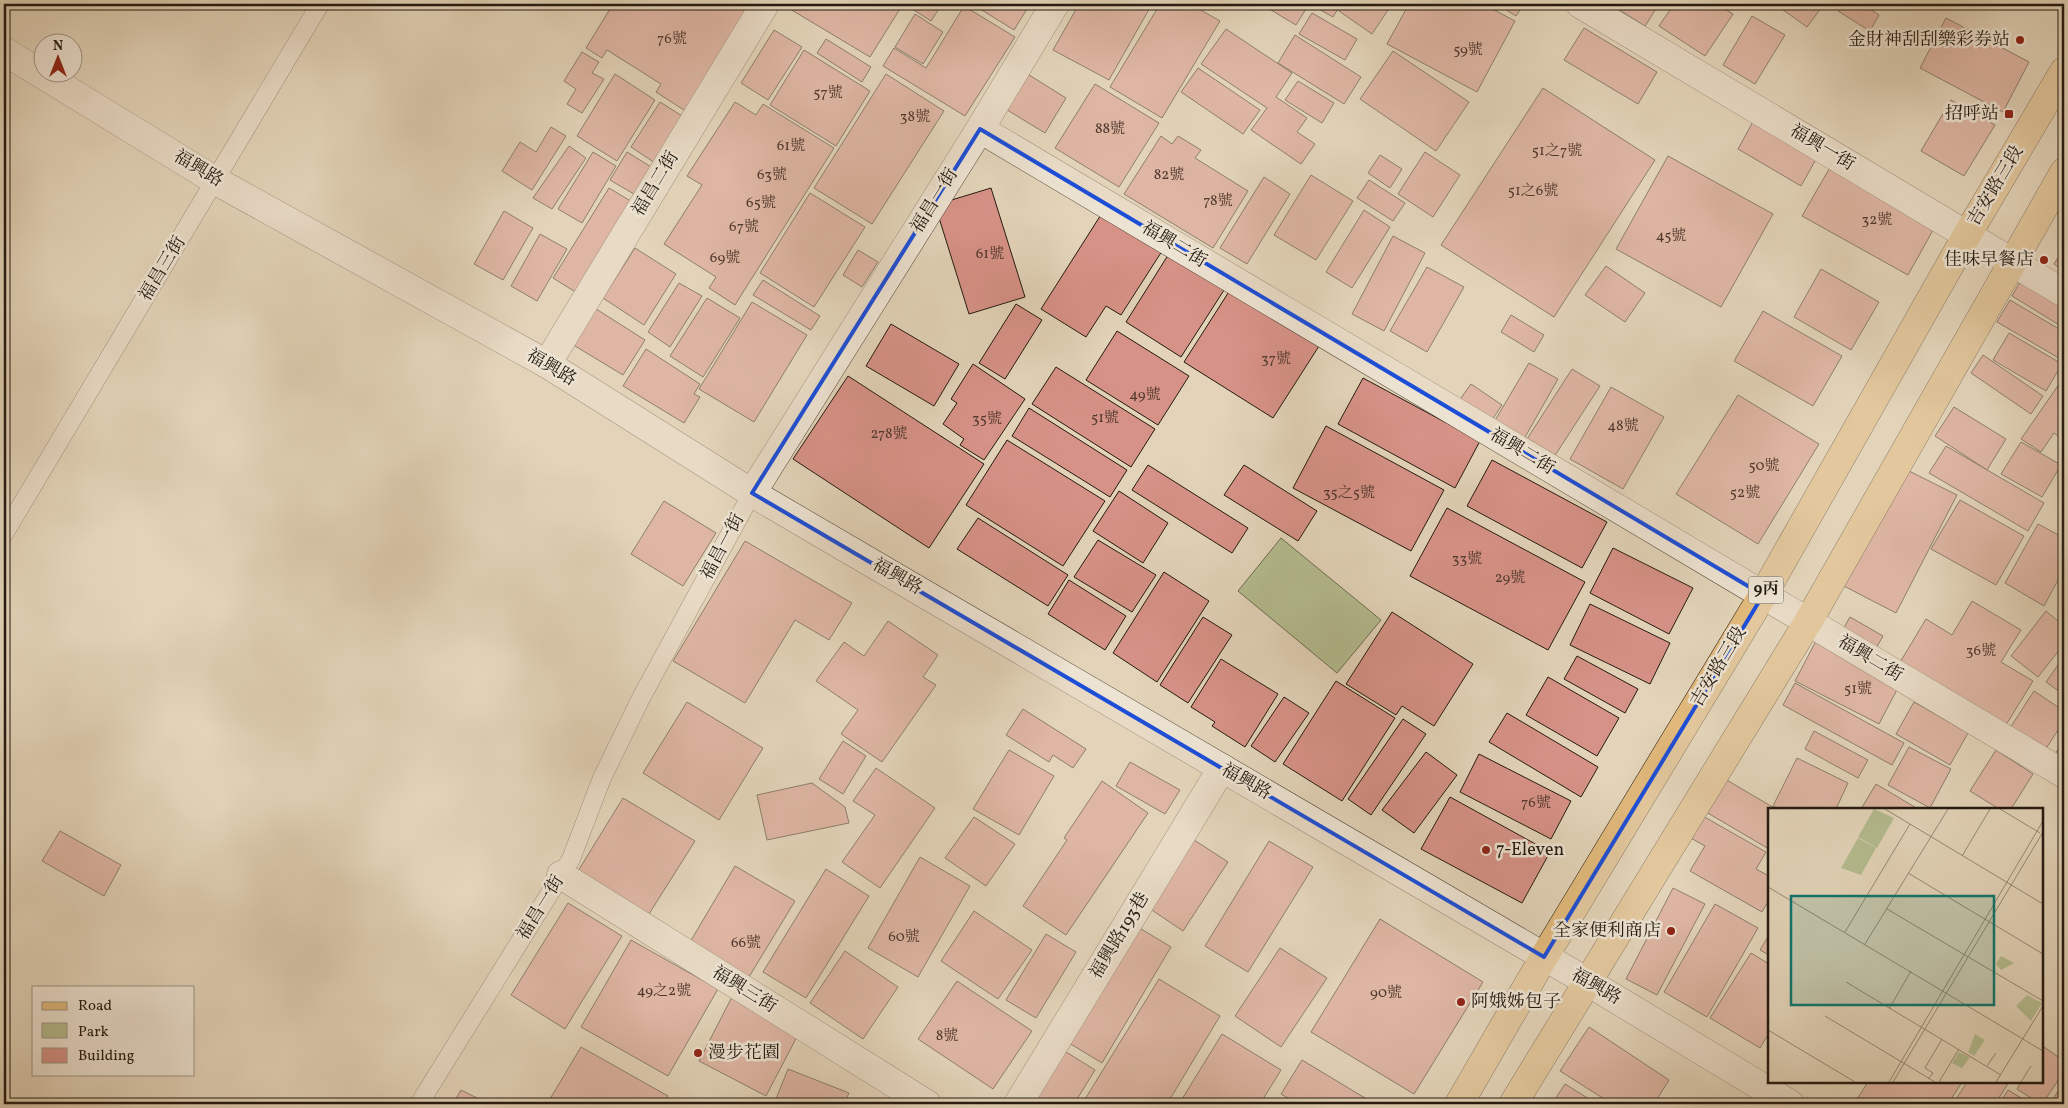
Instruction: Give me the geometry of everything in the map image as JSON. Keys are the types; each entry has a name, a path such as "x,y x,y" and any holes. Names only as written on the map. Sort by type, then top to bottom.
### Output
{"main road":[{"name":"吉安路三段","path":"1459,1104 1544,957 1763,595 1967,235 2064,71"},
{"path":"1513,1104 1586,981 1808,622 2064,172"}],"street":[{"name":"福昌二街","path":"547,364 765,4"},
{"name":"福昌一街","path":"752,492 980,130 1055,4"},
{"name":"福興一街","path":"1580,4 2064,293"},
{"name":"福興路","path":"4,51 216,181 547,364 752,492 1586,981 1790,1104"},
{"name":"福興二街","path":"980,130 2064,774"},
{"name":"福興路193巷","path":"1018,1104 1222,768"},
{"name":"福興三街","path":"561,875 927,1104"}],"lane":[{"name":"福昌三街","path":"4,534 320,4"},
{"name":"福昌一街","path":"419,1104 572,859 602,778 752,492"}],"highlighted area":[{"path":"980,129 1763,595 1544,957 752,493"}],"green space":[{"path":"1281,538 1381,620 1337,673 1238,591"}],"building":[{"path":"613,4 754,4 687,112 656,92 661,84 607,50 602,58 586,48"},
{"path":"793,4 903,4 870,57 790,9"},
{"path":"911,4 942,4 931,21 909,7"},
{"path":"972,4 1030,4 1014,30"},
{"path":"1079,4 1152,4 1109,80 1053,50"},
{"path":"1160,4 1190,4 1220,21 1162,118 1110,87"},
{"path":"1261,4 1309,4 1296,25"},
{"path":"1310,4 1341,4 1333,17"},
{"path":"1344,4 1392,4 1372,34 1339,11"},
{"path":"1409,4 1483,4 1515,21 1477,92 1387,44"},
{"path":"1497,4 1524,4 1516,16"},
{"path":"1610,4 1659,4 1645,26"},
{"path":"1674,4 1717,4 1733,14 1705,56 1659,26"},
{"path":"1775,4 1824,4 1807,27"},
{"path":"1843,4 1871,4 1868,8 1879,15 1870,31 1838,11"},
{"path":"964,6 1015,37 965,116 883,66 894,48 926,68"},
{"path":"1312,13 1357,39 1345,60 1299,34"},
{"path":"915,14 943,32 923,64 895,47"},
{"path":"1752,16 1785,35 1755,84 1723,65"},
{"path":"1946,18 2029,62 2003,112 1920,68"},
{"path":"1584,28 1657,72 1638,104 1564,60"},
{"path":"1226,29 1292,73 1276,97 1307,118 1297,132 1315,144 1301,164 1251,130 1267,108 1201,64"},
{"path":"774,30 802,47 768,100 741,83"},
{"path":"1295,35 1361,77 1344,104 1278,63"},
{"path":"826,39 871,67 862,82 817,53"},
{"path":"804,50 870,91 836,146 770,105"},
{"path":"1393,51 1469,102 1436,151 1360,99"},
{"path":"582,52 599,62 592,73 604,79 582,113 567,104 576,89 564,81"},
{"path":"1198,68 1260,110 1243,134 1181,92"},
{"path":"1026,73 1066,98 1045,133 1004,108"},
{"path":"615,74 655,100 617,161 577,136"},
{"path":"886,74 944,111 872,224 814,188"},
{"path":"1298,81 1334,103 1322,123 1285,100"},
{"path":"1095,84 1159,123 1119,187 1055,148"},
{"path":"1543,88 1655,160 1554,317 1441,245"},
{"path":"1951,100 1995,125 1964,176 1921,151"},
{"path":"660,102 687,119 658,165 631,147"},
{"path":"735,102 756,115 763,104 834,148 735,305 709,288 716,277 664,244 702,185 687,176"},
{"path":"1755,118 1819,154 1801,186 1738,149"},
{"path":"551,127 566,136 532,190 502,171 520,142 536,152"},
{"path":"1161,136 1172,144 1178,136 1201,150 1195,158 1248,191 1213,248 1124,194"},
{"path":"569,146 586,158 552,209 533,198"},
{"path":"593,152 616,166 582,223 558,209"},
{"path":"627,152 656,170 639,197 610,180"},
{"path":"1425,152 1460,175 1433,217 1398,194"},
{"path":"1380,155 1402,169 1390,188 1368,173"},
{"path":"1668,156 1773,214 1721,307 1616,249"},
{"path":"1832,164 1937,223 1908,275 1802,216"},
{"path":"1311,175 1353,201 1316,260 1274,235"},
{"path":"1264,177 1290,194 1247,264 1220,248"},
{"path":"1369,180 1405,203 1393,221 1357,198"},
{"path":"609,188 639,206 582,296 553,278"},
{"path":"991,188 1025,297 969,314 935,205"},
{"path":"810,193 865,227 814,307 760,273"},
{"path":"1104,210 1164,248 1121,315 1106,306 1086,337 1041,309"},
{"path":"1364,210 1390,227 1352,288 1326,272"},
{"path":"504,211 533,228 503,280 474,264"},
{"path":"540,234 567,249 537,301 511,286"},
{"path":"1393,236 1425,253 1384,331 1352,314"},
{"path":"635,248 676,274 644,325 603,298"},
{"path":"2064,248 2064,271 2054,264"},
{"path":"858,250 878,262 862,287 843,275"},
{"path":"1170,252 1226,287 1181,357 1126,322"},
{"path":"1606,266 1645,293 1625,322 1585,295"},
{"path":"1427,267 1464,287 1427,352 1390,331"},
{"path":"1821,269 1879,302 1851,350 1794,317"},
{"path":"2024,275 2064,299 2064,328 2012,296"},
{"path":"763,280 820,316 811,330 753,295"},
{"path":"679,283 702,296 670,347 648,332"},
{"path":"1230,290 1319,346 1273,418 1184,362"},
{"path":"707,298 740,318 703,377 670,356"},
{"path":"2010,300 2064,332 2064,361 1997,322"},
{"path":"752,302 807,335 754,422 699,389"},
{"path":"1016,304 1042,320 1005,379 979,363"},
{"path":"593,307 645,340 623,375 570,343"},
{"path":"1763,311 1842,356 1813,406 1734,361"},
{"path":"1511,315 1544,335 1534,352 1501,332"},
{"path":"891,324 959,364 934,406 866,366"},
{"path":"1117,331 1189,376 1158,425 1086,380"},
{"path":"2009,333 2062,364 2046,391 1993,360"},
{"path":"646,349 700,384 694,394 700,397 684,423 623,386"},
{"path":"1983,355 2043,396 2031,414 1971,373"},
{"path":"1529,363 1558,379 1524,439 1494,422"},
{"path":"973,364 1025,399 984,460 960,445 964,439 943,424 957,403 951,399"},
{"path":"1056,367 1155,429 1131,467 1032,404"},
{"path":"1572,369 1600,386 1554,457 1527,439"},
{"path":"848,376 984,464 929,548 793,459"},
{"path":"2064,377 2064,426 2058,436 2054,433 2041,452 2021,439"},
{"path":"1363,378 1480,441 1455,488 1338,424"},
{"path":"1471,384 1502,405 1488,426 1456,405"},
{"path":"1611,387 1664,417 1623,489 1570,459"},
{"path":"1738,395 1819,444 1758,544 1676,494"},
{"path":"1954,407 2006,439 1987,470 1935,436"},
{"path":"1029,408 1127,470 1110,497 1012,436"},
{"path":"1326,426 1444,490 1411,551 1293,488"},
{"path":"1007,440 1105,501 1063,566 966,505"},
{"path":"2021,442 2061,465 2042,497 2001,474"},
{"path":"1946,446 2044,503 2028,531 1929,473"},
{"path":"1492,460 1607,522 1582,568 1467,506"},
{"path":"1148,465 1248,528 1232,553 1132,490"},
{"path":"1244,465 1317,511 1298,541 1224,495"},
{"path":"1901,467 1957,495 1896,613 1840,584"},
{"path":"1119,491 1168,523 1143,563 1093,531"},
{"path":"1960,500 2024,536 1996,585 1931,549"},
{"path":"664,501 716,533 683,586 631,554"},
{"path":"1447,508 1585,582 1548,650 1410,576"},
{"path":"978,518 1068,575 1048,606 957,549"},
{"path":"2038,524 2064,538 2064,569 2044,606 2005,583"},
{"path":"1098,540 1156,575 1132,612 1074,577"},
{"path":"745,541 852,603 829,640 795,620 745,703 673,661"},
{"path":"1613,548 1693,588 1669,634 1590,593"},
{"path":"1164,572 1209,601 1157,682 1113,653"},
{"path":"1069,580 1126,616 1105,650 1048,614"},
{"path":"1972,601 2021,630 2001,662 2033,681 2001,733 1896,669 1926,619 1952,635"},
{"path":"1590,604 1670,643 1650,684 1570,645"},
{"path":"2046,611 2064,626 2064,644 2038,677 2011,656"},
{"path":"1392,612 1473,664 1434,726 1402,706 1396,715 1346,684"},
{"path":"1203,617 1232,635 1188,703 1160,685"},
{"path":"1850,617 1883,636 1871,657 1838,638"},
{"path":"888,621 938,655 923,677 936,685 882,762 841,734 858,710 816,681 844,642 864,656"},
{"path":"1816,641 1900,684 1879,724 1795,681"},
{"path":"1577,656 1638,689 1625,713 1564,679"},
{"path":"1221,659 1278,694 1245,747 1212,726 1215,722 1191,707"},
{"path":"2060,662 2064,665 2064,695 2046,682"},
{"path":"1548,677 1619,718 1597,756 1526,715"},
{"path":"1336,681 1395,718 1342,801 1283,764"},
{"path":"1795,683 1904,743 1892,765 1783,705"},
{"path":"2034,691 2064,711 2064,721 2045,750 2010,728"},
{"path":"1284,697 1309,713 1275,762 1251,746"},
{"path":"687,702 763,748 719,820 643,773"},
{"path":"1914,702 1968,733 1950,765 1896,734"},
{"path":"1023,709 1086,749 1073,768 1053,755 1049,762 1006,735"},
{"path":"1507,713 1598,767 1581,797 1489,742"},
{"path":"1403,719 1426,734 1371,815 1348,799"},
{"path":"1814,731 1868,760 1858,778 1805,749"},
{"path":"2064,740 2064,760 2055,754"},
{"path":"843,741 866,756 843,794 819,779"},
{"path":"1909,747 1951,769 1930,808 1888,785"},
{"path":"1009,750 1054,776 1019,835 973,809"},
{"path":"1996,750 2033,774 2012,808 1997,808 1970,791"},
{"path":"1426,752 1457,775 1414,833 1382,810"},
{"path":"1479,754 1571,801 1551,839 1460,792"},
{"path":"1797,758 1848,783 1836,808 1777,808 1773,806"},
{"path":"1130,762 1180,790 1165,814 1116,786"},
{"path":"876,768 935,808 880,888 842,862 875,815 853,801"},
{"path":"1725,779 1774,808 1768,808 1768,848 1706,812"},
{"path":"1102,781 1148,813 1066,935 1023,906 1067,840 1064,838"},
{"path":"812,783 845,807 849,823 767,840 757,795"},
{"path":"1876,784 1916,808 1862,808"},
{"name":"7-Eleven","path":"1450,797 1550,852 1522,903 1421,849"},
{"path":"623,798 695,841 649,914 578,871"},
{"path":"1701,815 1766,852 1756,869 1768,875 1768,902 1762,912 1690,871 1705,846 1689,837"},
{"path":"974,817 1015,844 986,886 945,858"},
{"path":"60,831 121,865 104,896 42,861"},
{"path":"1188,836 1228,862 1183,931 1143,904"},
{"path":"1269,841 1313,867 1248,972 1205,946"},
{"path":"920,857 970,886 918,977 868,948"},
{"path":"735,866 795,901 749,977 690,942"},
{"path":"826,869 869,896 806,998 763,972"},
{"name":"全家便利商店","path":"1673,888 1705,904 1657,995 1626,979"},
{"path":"568,903 622,936 565,1029 511,995"},
{"path":"1715,904 1758,928 1707,1017 1664,992"},
{"path":"974,911 1032,950 998,999 941,961"},
{"path":"1380,919 1483,982 1414,1094 1311,1032"},
{"path":"1133,924 1171,947 1102,1063 1064,1040"},
{"path":"1046,934 1076,952 1036,1018 1006,1000"},
{"path":"1768,937 1768,954 1760,950"},
{"path":"631,940 718,989 668,1076 581,1027"},
{"path":"1280,948 1327,978 1281,1047 1235,1016"},
{"path":"845,951 898,987 863,1039 810,1003"},
{"path":"1751,953 1768,963 1768,1035 1760,1048 1710,1018"},
{"path":"1159,979 1220,1016 1167,1104 1082,1104"},
{"path":"957,981 1032,1031 993,1089 918,1039"},
{"path":"733,995 801,1029 766,1096 699,1061"},
{"path":"1589,1027 1669,1080 1654,1104 1612,1104 1560,1071"},
{"path":"1222,1034 1281,1070 1260,1104 1179,1104"},
{"path":"581,1047 668,1096 663,1104 547,1104"},
{"path":"2044,1047 2064,1061 2064,1072 2042,1104 2040,1104 2017,1089 2020,1083 2043,1083"},
{"path":"1063,1050 1095,1070 1074,1104 1030,1104"},
{"path":"1302,1060 1375,1104 1298,1104 1281,1094"},
{"path":"788,1069 849,1093 844,1104 774,1104"},
{"path":"2064,1082 2064,1104 2050,1104"},
{"path":"1867,1083 1961,1083 1948,1104 1854,1104"},
{"path":"1966,1083 2008,1083 1995,1104 1953,1104"},
{"path":"1565,1084 1597,1104 1552,1104"},
{"path":"461,1090 489,1104 453,1104"},
{"path":"2008,1090 2031,1104 1999,1104"}],"place":[{"name":"金財神刮刮樂彩券站","path":"2020,40"},
{"name":"招呼站","path":"2009,114"},
{"name":"佳味早餐店","path":"2044,260"},
{"name":"7-Eleven","path":"1486,850"},
{"name":"全家便利商店","path":"1671,931"},
{"name":"阿娥姊包子","path":"1461,1002"},
{"name":"漫步花園","path":"698,1053"}]}
